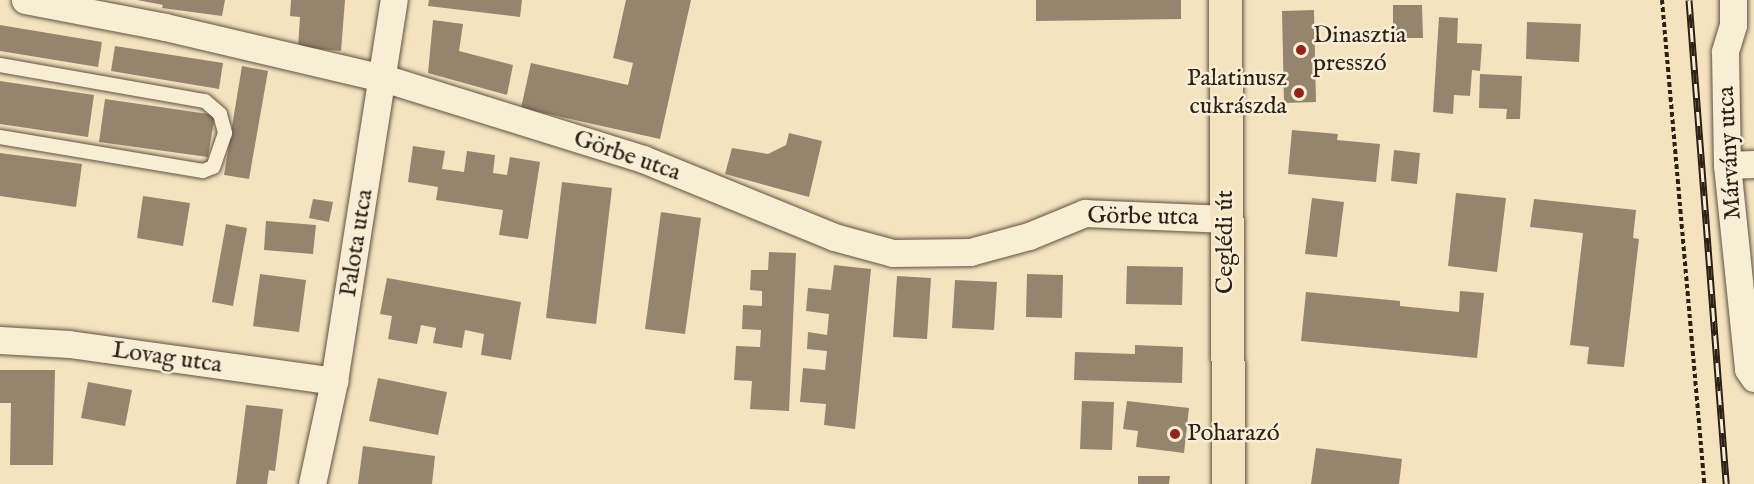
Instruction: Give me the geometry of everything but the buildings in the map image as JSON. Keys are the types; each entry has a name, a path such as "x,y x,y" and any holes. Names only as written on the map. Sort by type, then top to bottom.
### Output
{"main road":[{"name":"Ceglédi út","path":"1225,0 1228,484"}],"street":[{"name":"Görbe utca","path":"25,0 165,27 383,78 643,159 834,237 893,253 939,255 987,248 1085,213 1226,219"},
{"name":"Palota utca","path":"312,484 334,381 394,0"},
{"name":"Márvány utca","path":"1733,0 1733,25 1725,52 1727,165 1748,369 1754,378"},
{"path":"1727,165 1754,164"},
{"name":"Lovag utca","path":"0,340 69,344 334,381"}],"lane":[{"path":"0,65 205,101 220,114 225,133 213,167 203,171 0,137"}],"path":[{"path":"1662,0 1704,484"}],"railway":[{"path":"1689,0 1726,484"}],"place":[{"name":"Dinasztia presszó","path":"1301,50"},
{"name":"Palatinusz cukrászda","path":"1299,93"},
{"name":"Poharazó","path":"1175,434"}]}
